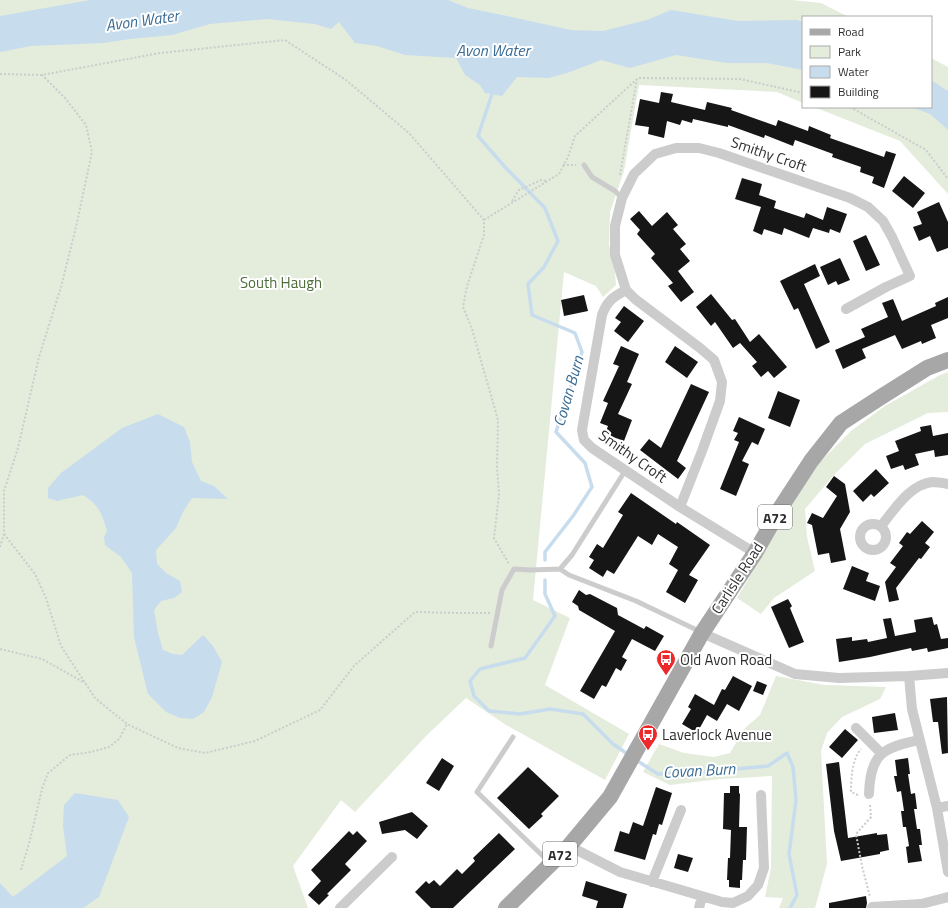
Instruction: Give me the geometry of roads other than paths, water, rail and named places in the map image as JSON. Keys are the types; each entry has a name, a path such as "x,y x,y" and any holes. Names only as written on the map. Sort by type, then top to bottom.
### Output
{"main road":[{"name":"Carlisle Road","path":"569,846 610,797 702,633 755,553 781,507 811,461 841,424 927,368 948,360"},
{"name":"A72","path":"506,908 569,846"}],"street":[{"name":"Smithy Croft","path":"680,507 720,401 722,382 714,360 635,300 626,290 615,255 615,226 618,194 634,174 656,154 676,148 698,148 719,152 774,171 850,198 868,208 883,221 892,236 910,276 846,308"},
{"name":"Smithy Croft","path":"626,290 614,297 605,306 602,315 582,430 584,440 592,448 625,471 755,553"},
{"path":"881,526 906,495 918,486 933,482 948,484"},
{"path":"702,633 795,674 839,678 909,676 948,673"},
{"path":"909,676 912,709 936,808 948,872"},
{"path":"856,728 881,753"},
{"path":"869,794 870,776 874,764 881,753 903,743 920,740"},
{"path":"569,846 620,872 722,902 734,904 748,896 758,885 764,868 761,795"},
{"path":"936,808 948,806"},
{"path":"652,882 681,810"},
{"path":"340,908 392,857"},
{"path":"699,908 702,896"},
{"path":"872,907 920,904 948,897"}],"lane":[{"path":"584,165 592,177 618,194"},
{"path":"560,568 572,555 625,471"},
{"path":"491,646 502,590 514,569 531,570 560,568 569,575 636,601 702,633"},
{"path":"513,737 477,792 550,864"}],"water":[{"name":"Avon Water","path":"90,0 448,0 468,8 571,30 603,31 647,20 671,10 738,21 797,20 802,22 802,70 767,63 727,63 676,55 630,68 601,60 549,78 517,77 502,96 485,93 480,85 465,75 456,58 405,55 377,46 355,43 339,22 331,29 315,24 267,19 210,24 172,35 103,43 31,46 0,52 0,16"},
{"path":"932,81 948,91 948,130 930,114 914,108 932,108"},
{"path":"158,414 184,427 190,442 192,462 201,481 214,486 228,499 192,498 184,510 176,528 156,550 157,564 166,573 180,581 182,592 174,598 161,601 154,610 163,650 173,654 182,655 203,635 213,646 222,662 212,697 204,712 193,719 180,718 166,712 148,694 134,637 132,573 121,557 105,545 104,537 107,531 99,510 93,502 83,495 57,501 48,498 48,488 61,473 122,428"},
{"path":"75,793 118,800 129,817 99,897 83,908 0,908 0,883 13,897 67,856 63,826 64,805"}],"waterway":[{"name":"Covan Burn","path":"492,90 478,136 505,167 545,208 558,241 544,267 528,284 532,315 575,333 582,352 556,432 585,463 592,487 573,516 545,552 545,560"},
{"name":"Covan Burn","path":"545,580 545,594 555,616 525,658 480,669 470,681 474,696 489,711 520,714 550,709 583,714 613,744 629,755"},
{"name":"Covan Burn","path":"636,760 658,774 692,773 768,766 787,753 793,767 796,800 789,854 797,895 790,908"}],"place":[{"name":"Old Avon Road","path":"666,676"},
{"name":"Laverlock Avenue","path":"648,751"}],"park label":[{"name":"South Haugh","path":"281,282"}]}
